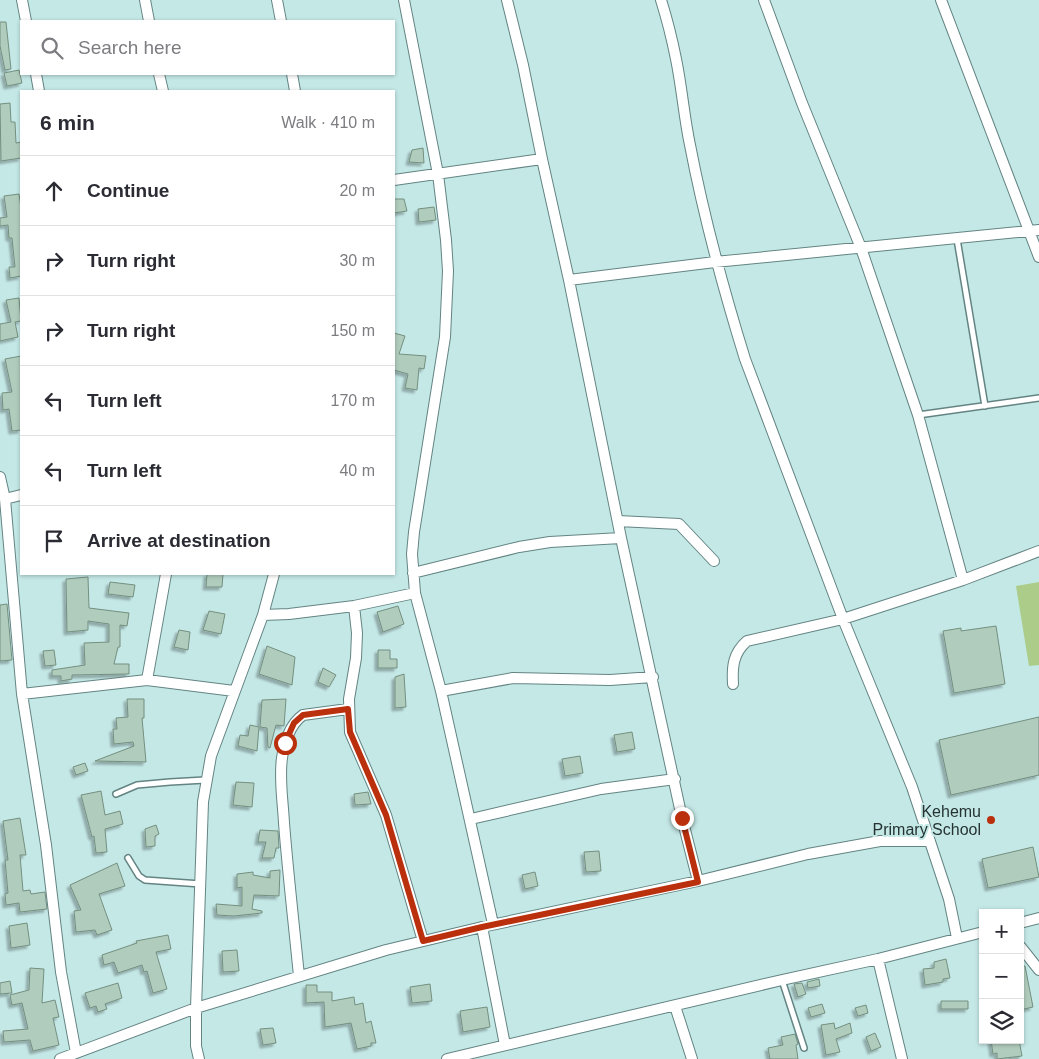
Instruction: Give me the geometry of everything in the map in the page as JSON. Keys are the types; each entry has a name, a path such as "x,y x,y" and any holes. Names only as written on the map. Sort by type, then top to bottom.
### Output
{"street":[{"path":"22,0 26,20"},
{"path":"145,0 149,20"},
{"path":"277,0 282,20"},
{"path":"404,0 438,174 446,240 447,312 445,337 414,532 413,573 415,593 441,692 493,924"},
{"path":"507,0 523,65 569,280 621,538 682,818 698,882"},
{"path":"661,0 676,58 689,143 716,262 745,359 842,619 912,787 949,899 957,938"},
{"path":"764,0 802,103 861,248 918,415 963,580"},
{"path":"941,0 1034,231 1039,257"},
{"path":"36,75 39,90"},
{"path":"159,75 163,90"},
{"path":"292,75 295,90"},
{"path":"395,180 542,159"},
{"path":"569,280 716,262 1034,231"},
{"path":"0,477 5,499 5,545 22,694 46,845 61,972 76,1053"},
{"path":"5,499 20,495"},
{"path":"618,521 678,524 714,561"},
{"path":"413,573 519,547 550,542 621,538"},
{"path":"732,684 732,665 742,645 747,641 842,619 963,580 1039,551"},
{"path":"147,680 166,575"},
{"path":"199,1059 196,1046 196,1008 205,780 211,756 263,615 274,575"},
{"path":"263,615 289,614 354,606 415,593"},
{"path":"354,606 357,633 356,658 348,709 350,732 386,815 423,941"},
{"path":"441,692 513,678 610,680 652,677"},
{"path":"22,694 147,680 234,691"},
{"path":"299,976 280,771 282,757 285,743 298,718 303,715 348,709"},
{"path":"470,819 602,789 675,779"},
{"path":"60,1059 196,1008 386,950 493,924 698,882 808,854 880,841 930,840"},
{"path":"1024,921 1039,918"},
{"path":"482,927 505,1045"},
{"path":"447,1059 878,959 979,933"},
{"path":"1024,951 1039,970"},
{"path":"878,959 902,1059"},
{"path":"675,1006 692,1059"}],"lane":[{"path":"957,239 985,406"},
{"path":"918,415 1039,398"},
{"path":"116,794 137,785 205,780"},
{"path":"128,858 137,874 145,880 201,884"},
{"path":"782,980 804,1048"}],"green space":[{"path":"1039,582 1039,665 1029,666 1016,586"}],"building":[{"path":"0,22 6,22 11,69 5,70 0,46"},
{"path":"19,70 22,83 7,86 4,73"},
{"path":"10,103 11,122 15,122 16,143 20,142 20,158 1,161 0,104"},
{"path":"423,148 424,163 409,162 412,150"},
{"path":"19,194 20,201 20,276 10,278 9,267 15,267 12,238 9,238 8,225 0,226 0,218 7,217 4,196"},
{"path":"395,199 404,199 407,211 395,213"},
{"path":"434,207 436,220 419,222 418,209"},
{"path":"19,298 20,321 15,322 18,337 0,341 0,324 11,322 6,300"},
{"path":"395,333 405,336 399,354 426,356 424,369 419,368 417,390 405,388 408,374 395,370"},
{"path":"20,356 20,430 12,431 9,409 3,410 2,393 12,392 5,359"},
{"path":"207,575 223,575 222,587 206,587"},
{"path":"88,577 89,608 129,613 127,626 120,625 120,647 118,647 114,664 129,664 129,674 72,675 72,679 61,681 61,676 52,676 52,670 85,665 84,643 109,642 109,624 88,621 88,630 67,632 66,579"},
{"path":"110,582 135,585 133,597 108,594"},
{"path":"7,604 12,660 0,661 0,605"},
{"path":"398,606 404,624 383,632 377,612"},
{"path":"209,611 225,614 221,634 203,630"},
{"path":"996,626 1005,684 954,693 943,631 961,628 961,631"},
{"path":"179,630 190,632 188,650 174,647"},
{"path":"267,646 295,657 292,685 259,674"},
{"path":"54,650 56,665 45,666 43,651"},
{"path":"378,650 390,650 390,659 397,659 397,668 378,668"},
{"path":"323,668 336,675 329,687 318,682"},
{"path":"404,674 406,707 395,708 395,677"},
{"path":"127,699 144,699 144,718 142,718 146,762 95,761 134,746 133,742 114,744 113,729 117,729 116,718 128,717"},
{"path":"286,699 284,726 276,725 270,748 268,747 267,728 260,727 262,700"},
{"path":"1039,717 1039,775 951,795 939,740"},
{"path":"250,725 259,727 257,751 238,746 240,735 248,736"},
{"path":"632,732 635,749 617,752 614,735"},
{"path":"580,756 583,773 565,776 562,759"},
{"path":"85,763 88,771 76,775 73,767"},
{"path":"236,782 254,783 252,807 233,805"},
{"path":"101,791 105,815 120,811 123,824 105,829 107,852 96,853 94,836 92,837 81,795"},
{"path":"368,792 371,804 355,805 354,794"},
{"path":"20,818 26,855 20,855 23,891 30,890 31,894 45,892 47,909 20,912 19,903 6,905 5,894 8,893 5,860 8,860 3,821"},
{"path":"156,825 159,834 155,836 155,846 146,847 145,829"},
{"path":"260,830 278,831 279,848 276,848 274,858 262,858 266,842 258,842"},
{"path":"1033,847 1039,877 988,888 982,859"},
{"path":"599,851 601,871 586,872 584,852"},
{"path":"117,863 125,886 99,894 112,930 97,935 95,930 76,932 74,911 81,910 70,885"},
{"path":"280,870 279,896 254,895 252,909 262,911 262,913 234,916 217,915 216,904 242,906 242,887 237,888 237,874 253,872 253,875 270,878 270,871"},
{"path":"535,872 538,886 525,889 522,875"},
{"path":"27,923 30,945 11,948 9,926"},
{"path":"168,935 171,949 156,952 167,989 153,993 147,971 144,972 142,965 118,973 114,962 104,965 102,955 137,943 136,941"},
{"path":"237,950 239,971 223,972 222,951"},
{"path":"946,959 950,978 943,979 943,982 925,985 923,969 934,968 934,962"},
{"path":"1024,966 1025,966 1033,1007 1024,1009"},
{"path":"30,968 44,969 42,1003 55,1000 59,1017 53,1018 59,1045 33,1051 30,1040 4,1042 3,1031 28,1029 22,1003 12,1005 10,995 29,990"},
{"path":"819,979 820,986 808,988 807,982"},
{"path":"10,981 12,993 0,994 0,983"},
{"path":"118,983 122,998 105,1004 107,1009 98,1012 96,1006 90,1008 85,993"},
{"path":"802,983 806,994 798,997 794,984"},
{"path":"430,984 432,1001 412,1003 410,987"},
{"path":"306,985 317,985 317,992 332,992 332,1001 354,997 355,1005 363,1003 366,1023 371,1021 376,1043 371,1043 371,1046 357,1049 351,1023 325,1027 324,1002 306,1003"},
{"path":"941,1001 968,1001 968,1009 941,1009"},
{"path":"822,1004 825,1013 811,1017 808,1008"},
{"path":"866,1005 868,1013 858,1016 855,1008"},
{"path":"487,1007 490,1027 463,1032 460,1011"},
{"path":"834,1023 835,1029 850,1023 852,1033 836,1039 840,1052 826,1055 821,1025"},
{"path":"273,1028 276,1043 263,1045 260,1029"},
{"path":"875,1033 881,1047 871,1051 866,1037"},
{"path":"795,1034 798,1044 796,1045 798,1059 770,1059 768,1048 783,1045 781,1037"},
{"path":"992,1044 1020,1044 1022,1056 997,1059 997,1053 993,1054"}],"place":[{"name":"Kehemu Primary School","path":"991,820"}],"route":[{"path":"285,743 294,723 303,715 348,709 350,732 386,815 423,941 698,882 682,818"}]}
